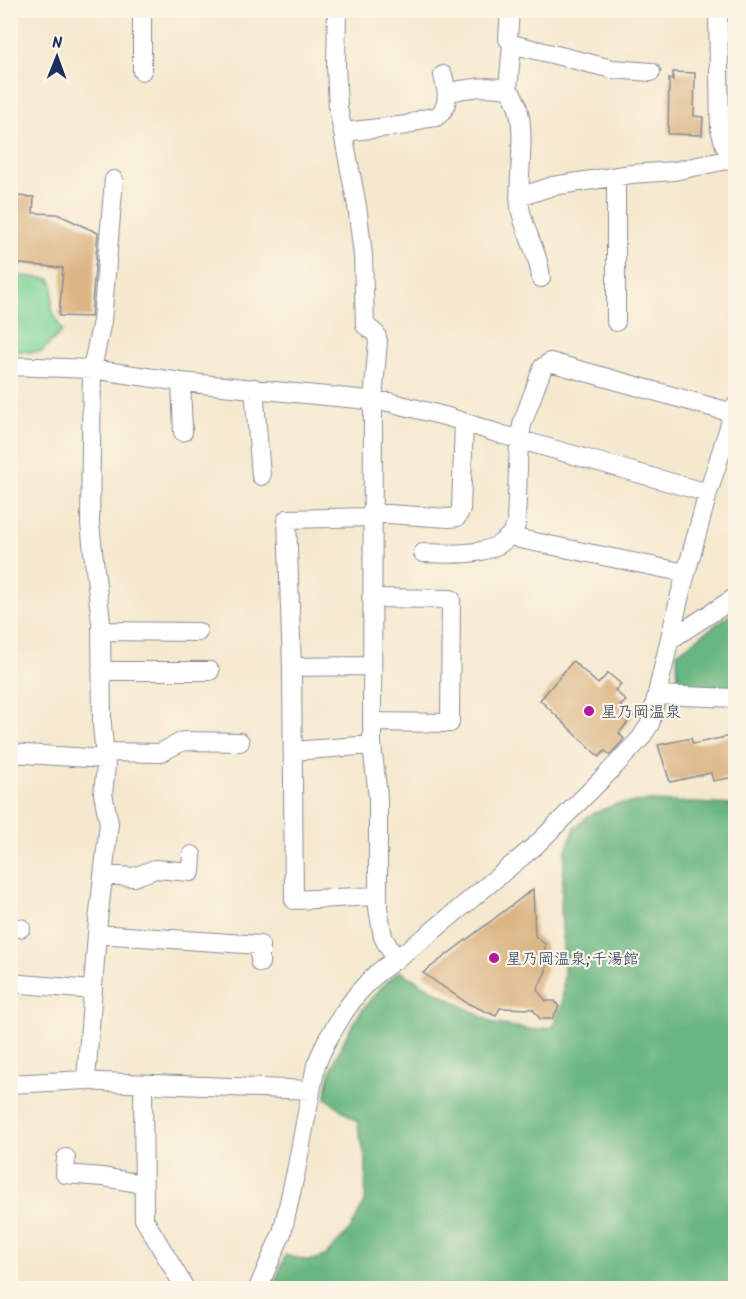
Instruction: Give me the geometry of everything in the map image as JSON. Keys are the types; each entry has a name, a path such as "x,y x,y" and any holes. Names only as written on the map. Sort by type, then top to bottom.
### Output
{"street":[{"path":"142,10 142,71"},
{"path":"337,10 336,91 362,245 364,325 376,334 378,341 373,400 372,745 378,797 377,896 383,937 396,960"},
{"path":"510,10 508,39 512,44 612,69 651,72"},
{"path":"519,197 553,186 734,162 720,129 724,18"},
{"path":"512,44 508,89 516,102 519,116 520,210 538,258 541,278"},
{"path":"343,132 407,125 436,117 442,112 447,93 443,75"},
{"path":"447,93 457,90 508,89"},
{"path":"616,177 616,322"},
{"path":"86,1080 97,934 109,823 103,795 105,755 101,631 90,524 92,369 102,321 114,180"},
{"path":"258,1288 282,1233 316,1065 326,1042 344,1012 376,974 536,845 610,771 640,739 650,724 686,573 734,409 550,362 543,367 523,421 519,440 516,525 512,534 481,552 465,555 423,553"},
{"path":"10,366 92,369 181,382 399,404 708,493"},
{"path":"181,382 183,432"},
{"path":"254,388 261,476"},
{"path":"377,896 294,900 292,667 287,519 372,515 457,517 460,509 464,423"},
{"path":"512,534 520,539 686,573"},
{"path":"671,639 735,597"},
{"path":"371,598 451,599 450,723 372,722"},
{"path":"101,631 198,632"},
{"path":"292,667 371,666"},
{"path":"101,671 210,673"},
{"path":"657,695 735,698"},
{"path":"10,753 105,755 160,753 183,741 240,742"},
{"path":"293,751 372,745"},
{"path":"103,875 134,877 155,869 191,872 192,855"},
{"path":"97,934 180,948 260,945 260,963"},
{"path":"10,983 93,990"},
{"path":"10,1084 86,1080 311,1090"},
{"path":"143,1084 144,1219 185,1288"},
{"path":"66,1158 65,1174 144,1184"}],"green space":[{"path":"11,275 50,279 53,285 52,310 62,331 41,352 11,351"},
{"path":"735,611 735,689 678,687 677,653"},
{"path":"651,801 735,805 735,1288 273,1288 285,1255 309,1261 325,1256 350,1230 365,1201 366,1161 357,1122 326,1098 328,1081 338,1053 364,1008 379,989 399,971 495,1024 535,1030 553,1027 562,1005 564,969 561,905 565,852 575,828 588,816 616,804"}],"building":[{"path":"673,72 695,73 694,116 703,117 702,135 668,134 669,79 673,80"},
{"path":"10,196 34,197 33,213 57,214 98,233 91,317 59,316 63,268 10,263"},
{"name":"星乃岡温泉","path":"573,661 598,684 608,673 621,684 615,690 626,701 620,706 633,716 619,733 624,739 610,755 605,751 599,757 540,700"},
{"path":"735,735 735,777 713,781 711,773 670,782 658,745 691,738 693,744"},
{"name":"星乃岡温泉;千湯館","path":"533,889 535,936 545,944 546,971 537,990 546,1001 555,1001 559,1007 552,1019 540,1019 533,1009 500,1008 496,1016 467,1003 423,973"}],"place":[{"name":"星乃岡温泉","path":"589,711"},
{"name":"星乃岡温泉;千湯館","path":"494,958"}]}
